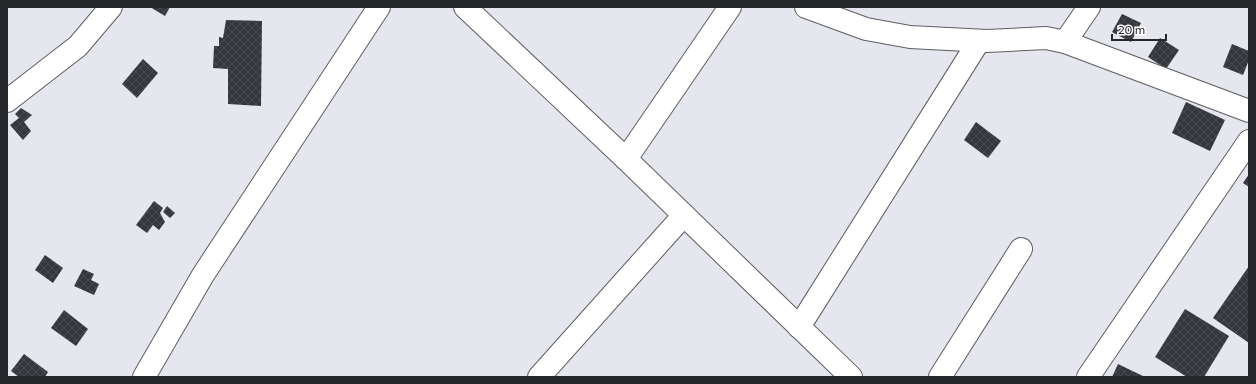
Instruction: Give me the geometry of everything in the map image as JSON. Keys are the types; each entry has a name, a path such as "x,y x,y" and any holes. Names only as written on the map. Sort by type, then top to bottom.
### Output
{"street":[{"path":"7,101 78,46 111,7"},
{"path":"144,377 203,275 378,7"},
{"path":"465,7 626,159 851,377"},
{"path":"626,159 730,7"},
{"path":"806,7 866,29 910,37 979,41 1046,38 1065,42 1249,110"},
{"path":"1065,42 1089,7"},
{"path":"798,326 979,41"},
{"path":"1088,377 1249,141"},
{"path":"539,377 684,215"},
{"path":"940,377 1021,249"}],"building":[{"path":"150,7 170,7 165,16"},
{"path":"1122,14 1141,23 1131,42 1112,32"},
{"path":"226,20 262,21 261,106 228,104 228,69 213,68 214,46 219,46 219,37 223,38"},
{"path":"1160,38 1179,50 1166,69 1148,57"},
{"path":"1232,44 1249,51 1249,60 1243,75 1223,67"},
{"path":"143,59 158,73 137,98 122,84"},
{"path":"1186,102 1225,120 1210,151 1172,133"},
{"path":"21,108 32,115 24,122 31,131 23,140 10,125 19,118 15,114"},
{"path":"976,122 1001,141 988,158 964,140"},
{"path":"1249,174 1249,187 1243,183"},
{"path":"154,201 163,208 160,213 165,222 159,230 153,225 147,233 136,225"},
{"path":"167,206 175,213 170,218 163,212"},
{"path":"45,255 63,268 53,283 35,270"},
{"path":"1249,266 1249,343 1213,318"},
{"path":"83,269 94,274 91,280 99,284 94,295 74,286"},
{"path":"1185,309 1229,336 1204,377 1187,377 1155,357"},
{"path":"64,310 88,329 76,346 51,328"},
{"path":"24,354 48,372 45,377 19,377 11,371"},
{"path":"1118,364 1145,377 1112,377"}]}
